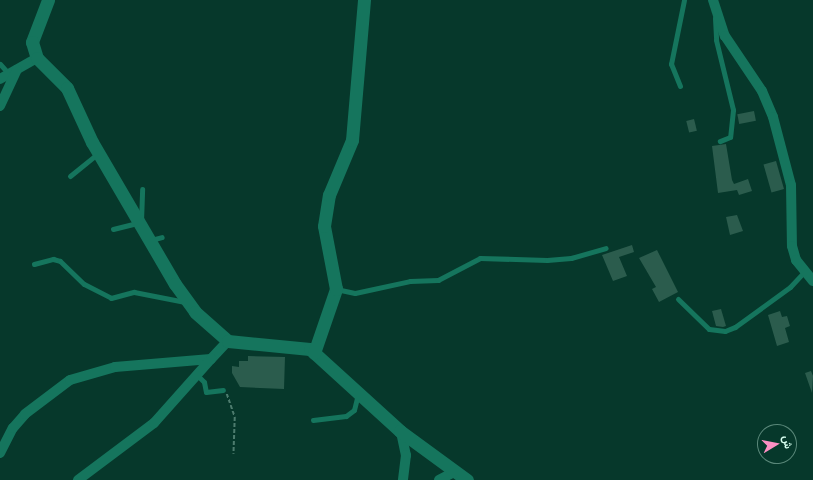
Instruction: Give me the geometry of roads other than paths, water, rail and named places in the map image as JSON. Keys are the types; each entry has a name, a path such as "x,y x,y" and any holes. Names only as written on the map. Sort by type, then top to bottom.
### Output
{"street":[{"path":"48,0 32,42 37,58 67,88 98,152 141,222 157,238 188,303 228,341 310,349 401,432 458,476"},
{"path":"314,353 336,289 324,226 329,195 352,140 364,0"},
{"path":"713,0 715,11 725,36 762,91 779,134 791,185 792,246 796,260 804,272 813,281"},
{"path":"0,106 8,74 37,58"},
{"path":"78,480 154,423 228,341"},
{"path":"0,453 13,428 25,414 70,380 115,367 211,359"},
{"path":"401,432 406,455 403,480"},
{"path":"439,480 458,476"}],"lane":[{"path":"680,86 671,64 684,0"},
{"path":"715,11 716,40 733,110 730,137 720,141"},
{"path":"0,64 8,74"},
{"path":"70,176 98,152"},
{"path":"112,229 141,222 142,189"},
{"path":"336,289 354,293 410,280 438,280 480,258 547,260 571,258 606,248"},
{"path":"34,264 53,259 60,261 84,284 111,298 134,292 188,303"},
{"path":"678,299 709,329 725,331 735,327 784,291 804,272"},
{"path":"197,375 204,382 206,392 222,390"},
{"path":"313,420 346,416 354,410 359,393"}]}
